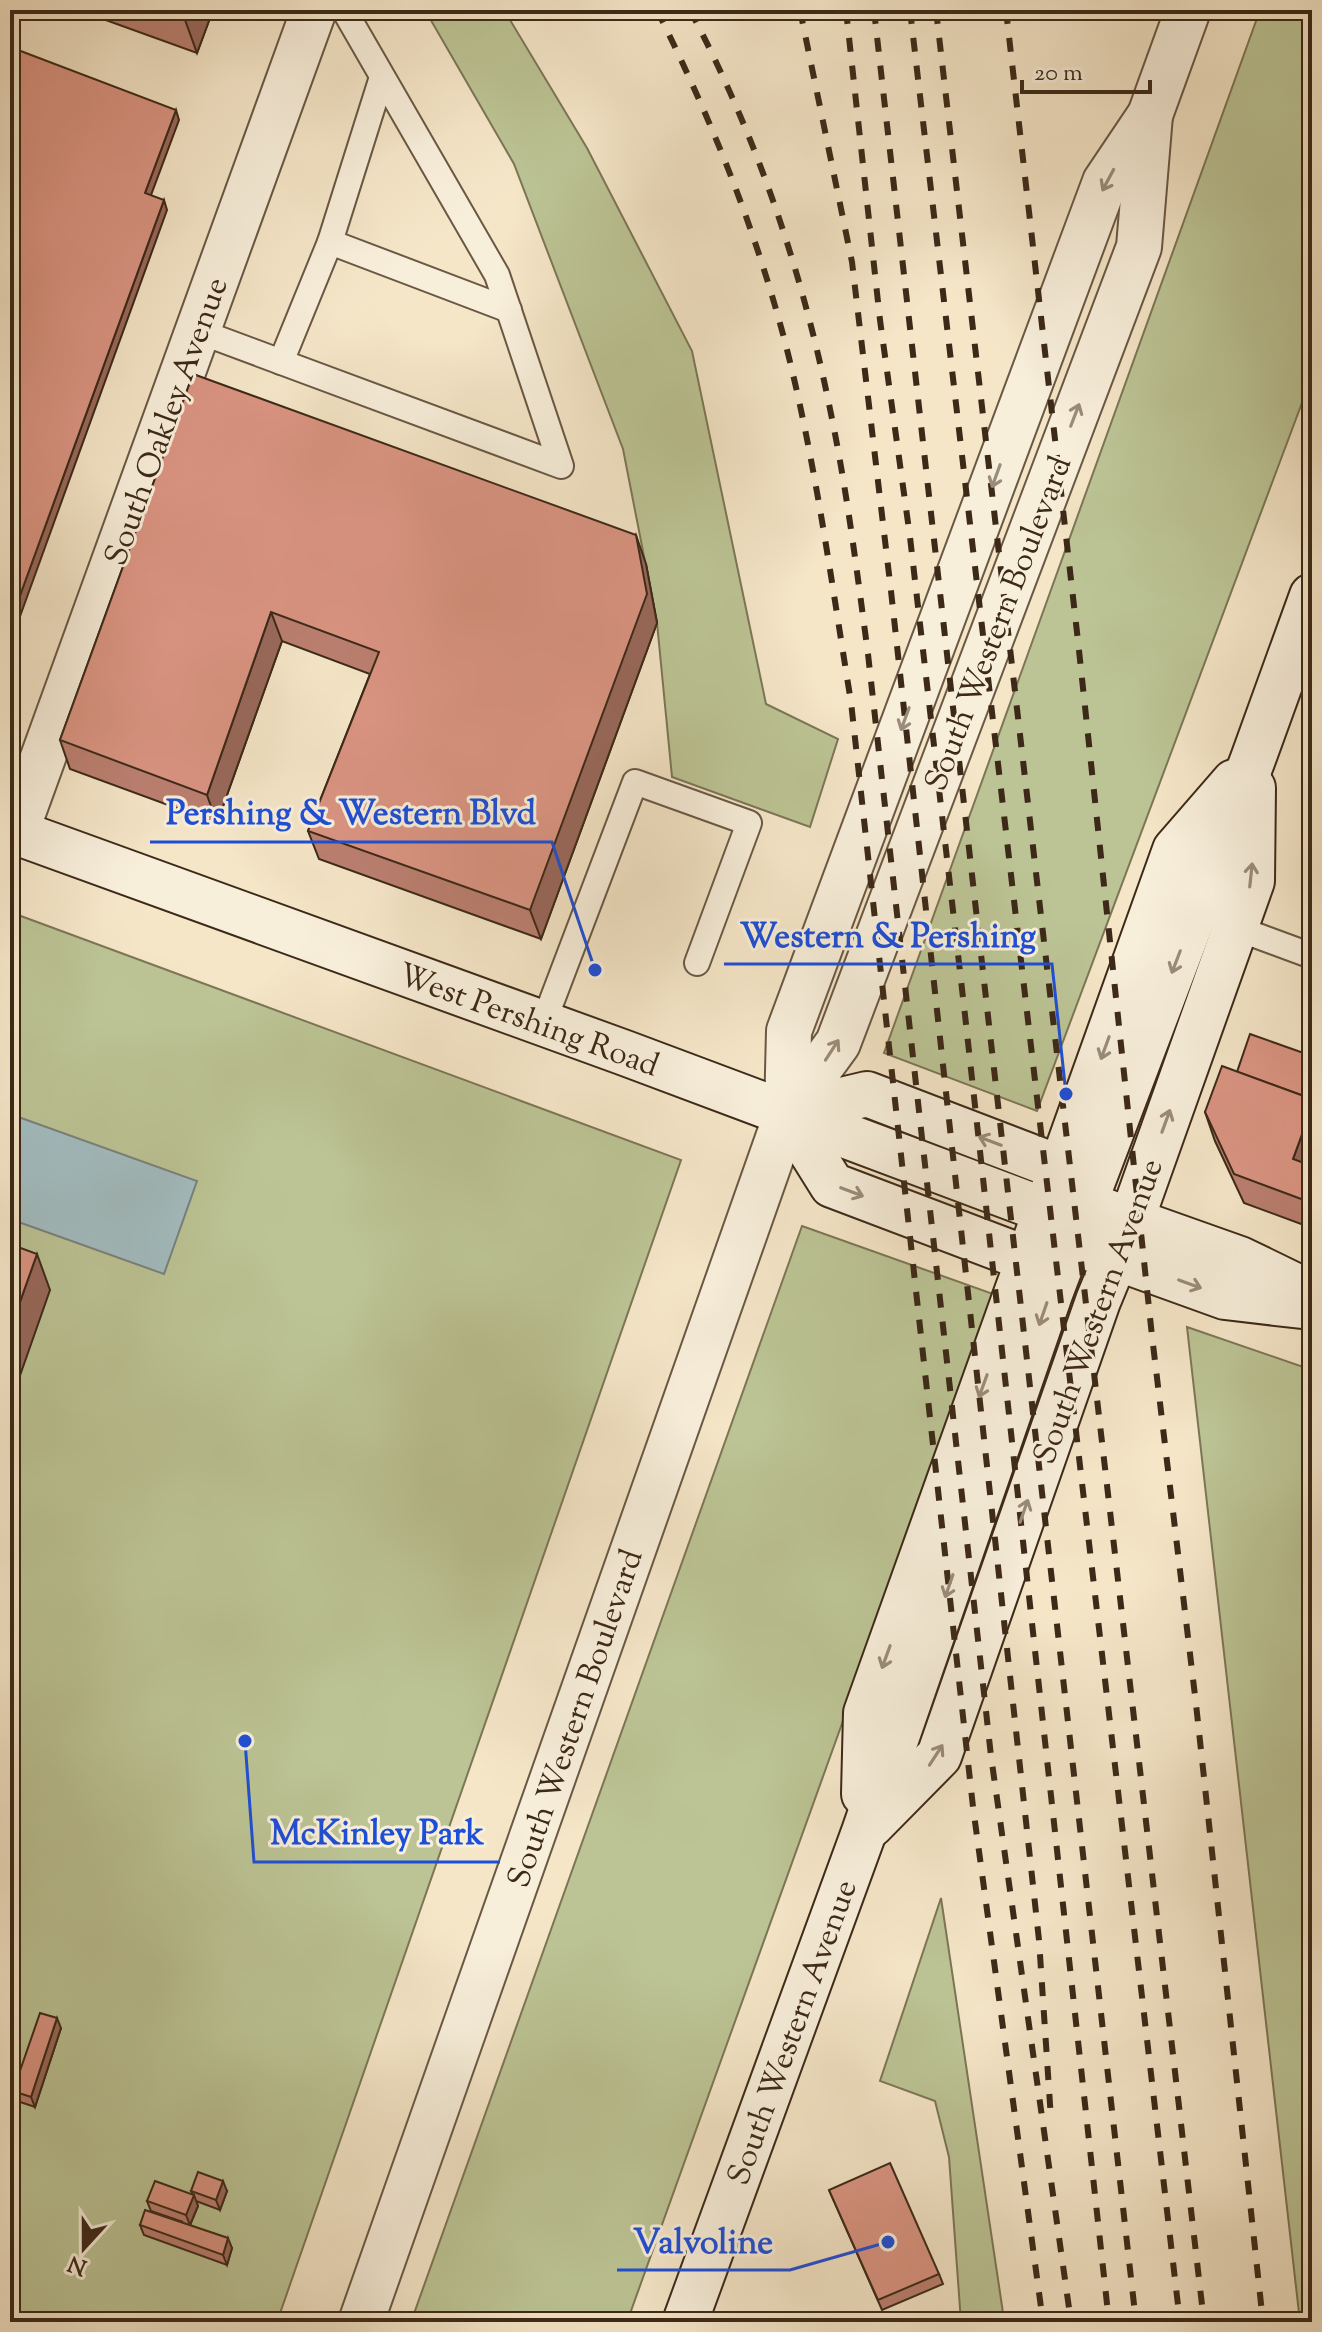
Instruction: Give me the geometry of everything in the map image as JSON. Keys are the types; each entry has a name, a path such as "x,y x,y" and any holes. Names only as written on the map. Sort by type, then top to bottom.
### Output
{"main road":[{"name":"South Oakley Avenue","path":"13,831 314,10"},
{"name":"South Western Boulevard","path":"361,2322 787,1113 789,1031 1105,182 1150,115 1188,10"},
{"name":"South Western Avenue","path":"864,1832 866,1713 1030,1260 1066,1206 1195,912 1312,596"},
{"name":"South Western Avenue","path":"864,1832 939,1756 1098,1301 1124,1239 1252,881 1253,759"},
{"name":"South Western Avenue","path":"685,2322 864,1832 1066,1206 1175,850 1253,759"},
{"name":"West Pershing Road","path":"13,831 787,1113"},
{"path":"1030,1260 832,1185 787,1113 867,1094 1225,1297 1312,1307"},
{"path":"1124,1239 1240,1259 1312,1294"}],"lane":[{"path":"198,331 561,466 497,275 344,10"},
{"path":"281,362 330,242 382,77"},
{"path":"330,242 509,310"},
{"path":"543,1024 635,782 749,823 697,963"},
{"path":"1195,912 1312,956"}],"green space":[{"path":"425,10 504,10 587,148 692,351 766,704 838,739 810,827 672,777 657,623 623,449 514,164"},
{"path":"1260,10 1312,10 1312,376 1037,1111 884,1053"},
{"path":"10,912 681,1160 277,2322 10,2322"},
{"path":"802,1226 996,1295 627,2322 411,2322"},
{"path":"1187,1327 1312,1370 1312,2322 1300,2322"},
{"path":"941,1898 1004,2322 961,2322 949,2157 935,2101 880,2081"}],"water":[{"path":"10,1114 197,1181 164,1274 10,1219"}],"building":[{"path":"166,10 187,10 184,17"},
{"path":"18,50 176,110 145,193 164,200 10,623 10,76"},
{"path":"193,374 636,535 647,594 530,910 308,831 379,652 271,612 207,795 60,740"},
{"path":"1250,1034 1312,1056 1312,1099 1237,1072"},
{"path":"1222,1066 1312,1099 1312,1107 1293,1159 1312,1166 1312,1203 1234,1174 1205,1112"},
{"path":"10,1244 37,1254 10,1330"},
{"path":"40,2013 57,2018 31,2097 13,2091"},
{"path":"890,2163 939,2274 878,2300 829,2190"},
{"path":"198,2172 223,2181 216,2200 191,2191"},
{"path":"155,2181 194,2195 186,2215 147,2201"},
{"path":"145,2210 228,2238 223,2255 140,2225"}],"railway":[{"path":"657,10 712,130 759,253 795,383 822,519 851,702 973,1807 1043,2322"},
{"path":"690,10 736,106 791,255 819,357 842,470 868,654 991,1756 1071,2322"},
{"path":"800,10 852,262 1039,1940 1051,2119"},
{"path":"846,10 880,320 910,537 965,1015 1109,2322"},
{"path":"874,10 1136,2322"},
{"path":"910,10 1180,2322"},
{"path":"936,10 1204,2322"},
{"path":"1006,10 1263,2322"}],"place":[{"name":"Pershing & Western Blvd","path":"595,970"},
{"name":"Western & Pershing","path":"1066,1094"},
{"name":"McKinley Park","path":"245,1741"},
{"name":"Valvoline","path":"888,2242"}]}
